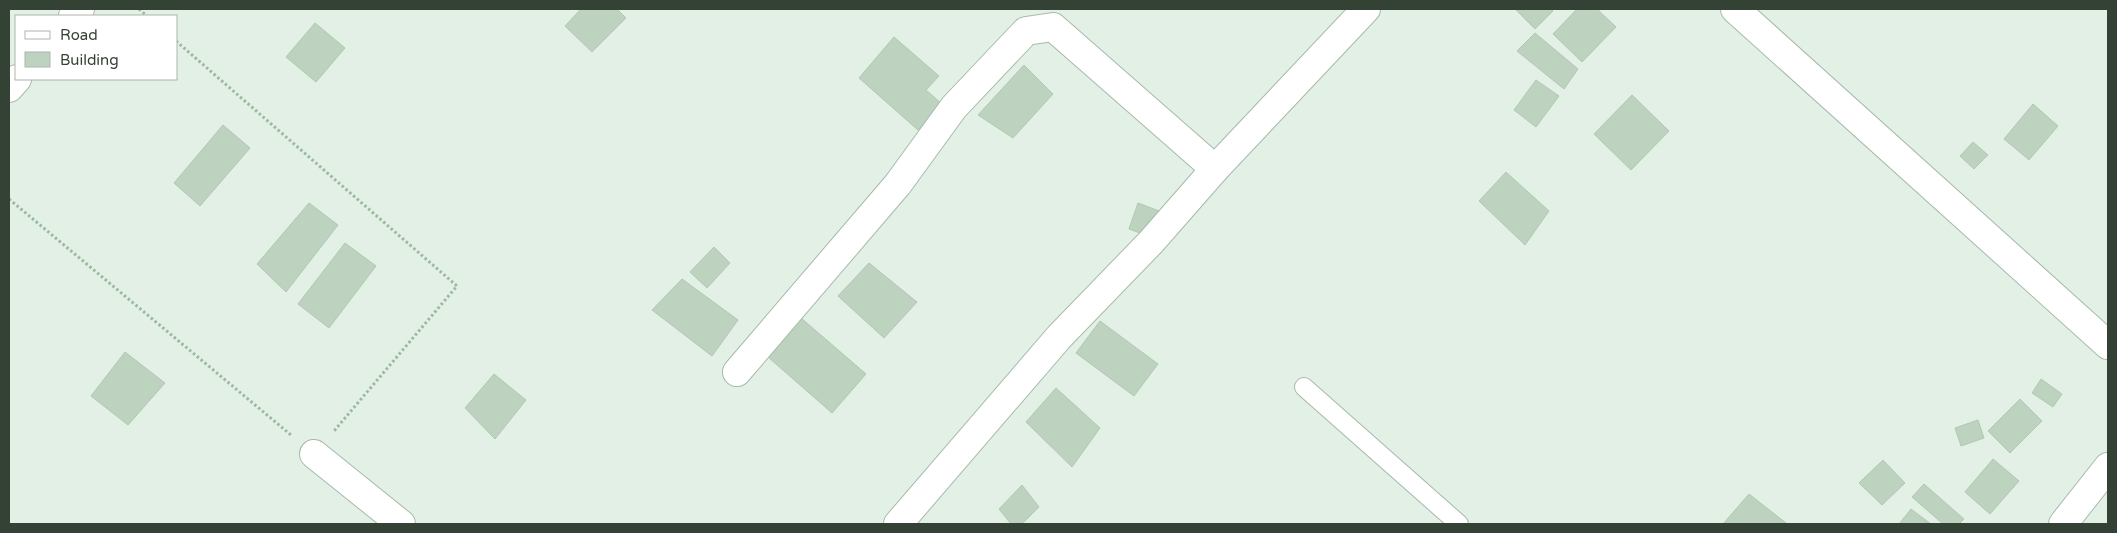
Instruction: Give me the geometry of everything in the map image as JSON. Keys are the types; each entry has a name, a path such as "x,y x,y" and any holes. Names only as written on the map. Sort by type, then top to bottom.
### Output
{"street":[{"path":"898,524 1059,337 1151,242 1214,169 1366,9"},
{"path":"1735,9 2108,344"},
{"path":"737,372 898,184 954,107 1026,31 1053,28 1214,169"},
{"path":"314,454 401,524"},
{"path":"2062,524 2108,467"}],"lane":[{"path":"1304,387 1459,524"}],"path":[{"path":"9,199 314,454 457,286 178,43"}],"building":[{"path":"581,9 617,9 626,18 592,52 565,26"},
{"path":"1515,9 1551,9 1553,11 1535,29"},
{"path":"1577,9 1597,9 1616,27 1582,62 1553,34"},
{"path":"315,23 345,48 316,82 286,57"},
{"path":"1535,33 1578,69 1564,89 1517,51"},
{"path":"894,37 939,76 926,90 942,104 918,130 859,78"},
{"path":"1024,65 1053,94 1013,138 978,115"},
{"path":"1536,80 1559,96 1536,127 1514,110"},
{"path":"1632,95 1669,131 1631,170 1594,134"},
{"path":"2033,104 2058,126 2029,160 2004,139"},
{"path":"223,125 250,148 200,206 174,183"},
{"path":"1973,142 1988,155 1974,169 1960,156"},
{"path":"1506,172 1549,211 1525,245 1479,201"},
{"path":"309,203 338,225 286,292 257,264"},
{"path":"1138,203 1159,211 1151,237 1129,229"},
{"path":"345,243 376,266 329,328 298,304"},
{"path":"714,247 730,263 707,288 690,272"},
{"path":"869,263 917,302 884,338 838,296"},
{"path":"682,279 738,320 712,356 652,310"},
{"path":"801,318 866,374 832,413 768,357"},
{"path":"1100,321 1158,364 1134,396 1076,353"},
{"path":"125,352 165,383 128,425 91,396"},
{"path":"494,374 526,400 495,439 465,408"},
{"path":"2041,379 2062,394 2053,407 2032,393"},
{"path":"1056,388 1100,428 1072,467 1026,422"},
{"path":"2020,399 2042,421 2010,453 1988,431"},
{"path":"1978,420 1984,438 1961,446 1955,428"},
{"path":"1993,459 2019,481 1990,514 1965,492"},
{"path":"1883,460 1905,483 1882,505 1859,483"},
{"path":"1924,484 1964,519 1959,524 1943,524 1912,497"},
{"path":"1022,485 1039,507 1022,524 1011,524 999,509"},
{"path":"1749,494 1786,523 1723,524"},
{"path":"1911,509 1931,524 1899,524"}]}
